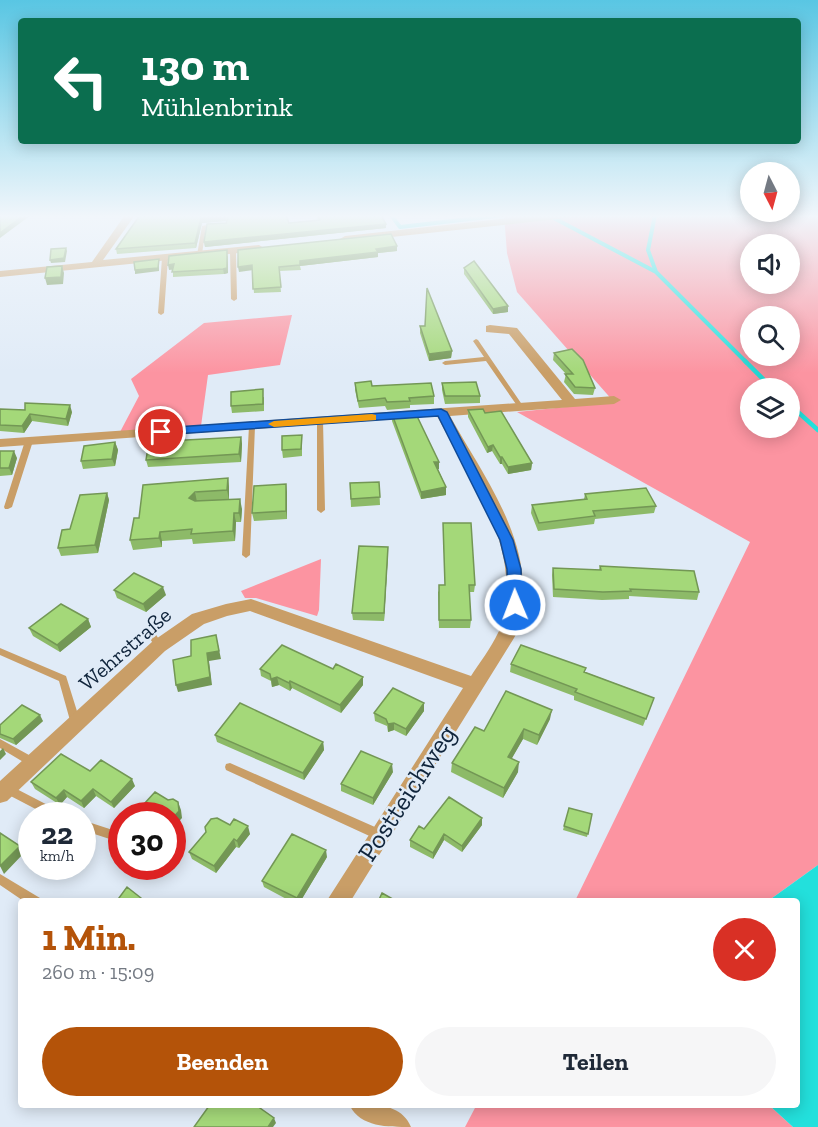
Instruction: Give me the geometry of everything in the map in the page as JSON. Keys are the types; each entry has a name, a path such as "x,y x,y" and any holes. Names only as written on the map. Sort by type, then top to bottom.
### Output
{"street":[{"path":"0,274 68,268"},
{"path":"490,329 513,331 571,402"},
{"path":"0,443 614,400"},
{"name":"Postteichweg","path":"340,898 508,633 515,605 514,569 507,540 441,412"},
{"name":"Wehrstraße","path":"3,791 159,646 198,619 226,610 251,605 476,685"},
{"path":"367,1108 397,1127"}],"lane":[{"path":"160,313 164,268"},
{"path":"233,268 234,299"},
{"path":"476,341 520,406"},
{"path":"445,363 488,359"},
{"path":"320,421 321,510"},
{"path":"246,555 252,426"},
{"path":"8,507 29,441"},
{"path":"238,504 248,503"},
{"path":"148,629 159,646"},
{"path":"0,651 63,679 76,724"},
{"path":"0,743 34,763"},
{"path":"230,767 381,836"},
{"path":"3,791 28,802"},
{"path":"0,879 30,898"}],"shaded area":[{"path":"511,268 740,268 740,294 800,294 800,268 818,268 818,865 772,898 576,898 750,542 517,412 614,402 517,292"},
{"path":"292,315 280,365 208,375 201,426 120,432 139,396 131,379 204,323"},
{"path":"321,559 317,616 256,598 245,598 241,591"},
{"path":"818,865 818,1127 793,1127 772,1108 800,1108 800,898 772,898"},
{"path":"475,1108 772,1108 793,1127 465,1127"}],"building":[{"path":"47,268 62,268 61,277 45,278"},
{"path":"135,268 158,268 158,268 135,270"},
{"path":"173,268 227,268 223,269 172,272"},
{"path":"252,268 279,268 281,287 253,289"},
{"path":"464,268 479,268 508,306 493,309"},
{"path":"427,288 452,351 429,354 420,326 425,326"},
{"path":"572,349 583,360 595,388 575,387 565,374 573,374 554,353"},
{"path":"371,381 372,386 431,383 434,396 409,398 410,401 387,402 385,398 358,401 355,383"},
{"path":"476,382 480,396 445,396 442,383"},
{"path":"263,389 263,404 231,406 231,392"},
{"path":"25,403 70,405 66,419 30,414 22,426 0,425 0,409 25,410"},
{"path":"483,409 485,413 501,411 532,463 508,467 493,445 488,447 468,410"},
{"path":"415,412 439,462 434,462 446,487 421,492 392,414"},
{"path":"302,435 301,449 282,450 282,436"},
{"path":"241,437 239,454 146,460 149,442"},
{"path":"115,442 112,459 81,461 84,446"},
{"path":"0,451 14,451 9,468 0,468"},
{"path":"228,478 227,490 195,492 189,498 195,501 240,499 239,513 234,513 233,531 191,534 192,529 160,532 159,538 130,540 134,518 139,518 143,485"},
{"path":"379,482 380,497 351,499 350,483"},
{"path":"286,484 286,511 252,513 254,486"},
{"path":"646,488 656,506 593,511 595,516 539,523 532,505 587,499 585,494"},
{"path":"107,493 95,545 58,548 62,530 70,529 80,495"},
{"path":"443,523 471,523 475,585 469,585 471,620 439,620 439,585 445,585"},
{"path":"359,546 388,547 384,613 352,613"},
{"path":"600,566 694,571 699,592 630,589 631,591 603,592 554,589 553,568 601,570"},
{"path":"134,573 163,587 143,604 114,590"},
{"path":"61,604 88,619 57,645 29,628"},
{"path":"216,635 219,651 207,653 210,677 176,685 173,660 191,656 191,640"},
{"path":"282,645 333,669 336,664 363,677 340,705 290,681 289,683 277,677 271,679 270,674 260,669"},
{"path":"521,645 586,668 584,672 654,698 646,719 511,664"},
{"path":"393,688 424,703 406,729 394,723 388,724 386,719 374,713"},
{"path":"506,691 552,710 539,735 524,729 508,757 519,762 504,788 452,763 475,727 484,731"},
{"path":"240,703 323,742 303,773 215,735"},
{"path":"22,705 40,715 13,739 0,734 0,725"},
{"path":"361,751 392,764 373,798 341,784"},
{"path":"61,754 90,771 101,760 132,779 111,802 93,789 81,801 64,790 56,798 31,782"},
{"path":"155,792 168,800 173,799 178,802 146,802"},
{"path":"449,797 482,818 462,846 444,834 433,853 410,840 419,826 424,829"},
{"path":"569,808 592,814 588,834 564,826"},
{"path":"217,818 230,825 234,819 248,826 237,841 234,839 214,866 189,852 206,832 205,827 211,819"},
{"path":"0,833 18,845 18,848 0,866"},
{"path":"292,834 326,850 297,898 262,881"},
{"path":"127,887 141,898 119,898"},
{"path":"382,893 391,898 380,898"},
{"path":"208,1108 260,1108 274,1118 268,1127 194,1127"}],"waterway":[{"path":"648,268 656,272"},
{"path":"654,268 656,272"},
{"path":"656,272 762,378"},
{"path":"800,414 818,430"}],"slow traffic":[{"path":"274,424 372,417"}],"route":[{"path":"161,432 441,412 507,540 514,569 515,605"}]}
